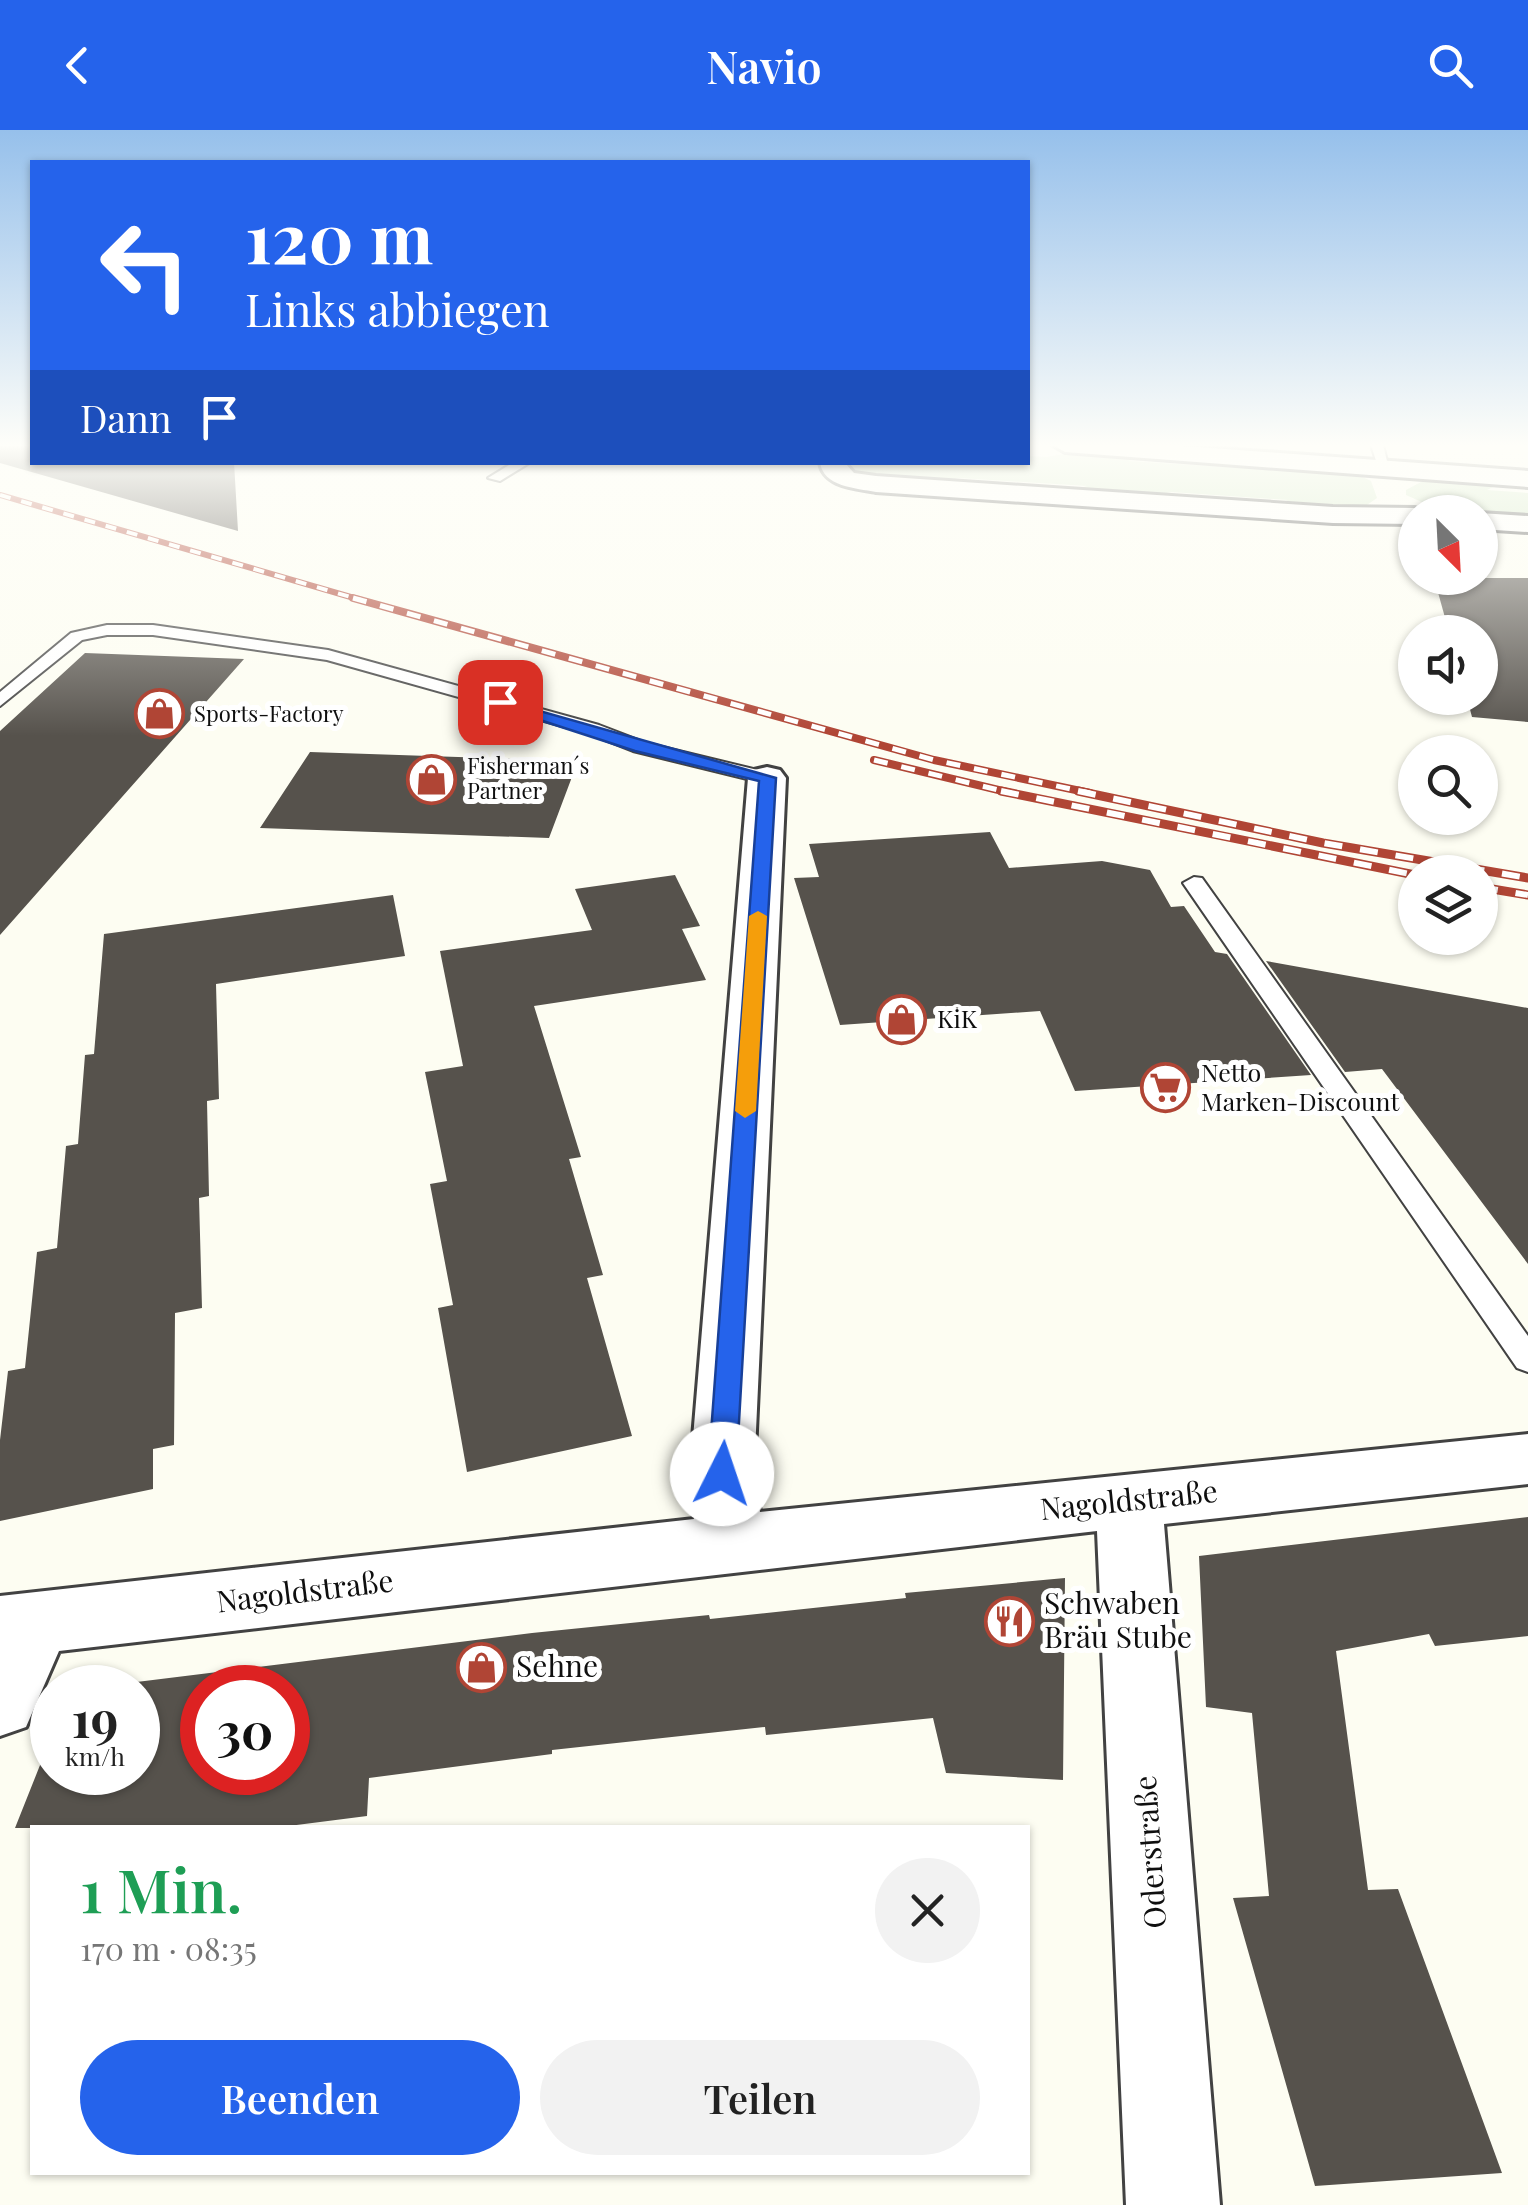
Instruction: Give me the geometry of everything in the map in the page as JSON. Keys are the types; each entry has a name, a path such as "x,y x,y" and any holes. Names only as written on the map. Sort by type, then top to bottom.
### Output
{"street":[{"path":"730,1543 722,1474 768,778"},
{"name":"Nagoldstraße","path":"18,1625 730,1543 1528,1459"},
{"name":"Oderstraße","path":"1129,1500 1173,2205"},
{"path":"0,1703 18,1625"}],"lane":[{"path":"0,701 78,636 108,630 153,630 328,654 593,729 640,747 768,778"},
{"path":"1194,884 1528,1360"}],"building":[{"path":"1498,578 1528,578 1528,722 1472,717 1498,715 1498,615 1444,615 1439,595 1498,595"},
{"path":"85,653 244,659 0,935 0,731"},
{"name":"Fisherman´s Partner","path":"310,752 578,761 549,838 260,828"},
{"path":"990,832 1009,868 1102,861 1150,870 1171,907 1184,906 1215,952 1227,954 1311,1075 1075,1091 1040,1011 840,1025 794,878 819,877 809,844"},
{"path":"675,875 700,926 682,929 706,980 534,1006 581,1157 569,1159 603,1275 587,1278 632,1436 467,1472 438,1308 453,1305 430,1184 447,1181 425,1072 463,1066 440,951 592,930 575,889"},
{"path":"393,895 405,956 216,984 219,1099 207,1101 209,1196 199,1198 202,1308 175,1313 174,1445 153,1449 153,1489 0,1521 0,1440 8,1371 25,1368 37,1252 57,1248 66,1146 78,1144 85,1055 94,1054 104,934"},
{"path":"1266,961 1528,1008 1528,1264 1382,1069 1345,1072"},
{"path":"1528,1517 1528,1636 1435,1646 1429,1634 1336,1651 1368,1890 1398,1889 1502,2173 1315,2186 1233,1898 1269,1896 1252,1713 1206,1707 1199,1556"},
{"path":"1065,1578 1063,1780 946,1773 933,1718 766,1735 765,1727 552,1750 552,1754 369,1778 367,1816 296,1825 15,1828 30,1790 30,1795 160,1795 160,1679 180,1677 180,1795 310,1795 310,1665 274,1665 532,1633 709,1615 710,1619 906,1598 905,1593"}],"railway":[{"path":"161,542 361,600"},
{"path":"353,598 934,760 1090,793"},
{"path":"874,760 1011,793"},
{"path":"1001,791 1398,872"},
{"path":"1078,791 1323,843 1528,878"},
{"path":"1498,890 1528,895"}],"slow traffic":[{"path":"745,1111 758,916"}],"place":[{"name":"Sports-Factory","path":"159,714"},
{"name":"Fisherman´s Partner","path":"432,779"},
{"name":"KiK","path":"902,1019"},
{"name":"Netto Marken-Discount","path":"1166,1087"},
{"name":"Schwaben Bräu Stube","path":"1009,1621"},
{"name":"Sehne","path":"481,1667"}],"route":[{"path":"500,702 640,747 768,778 722,1474"}]}
